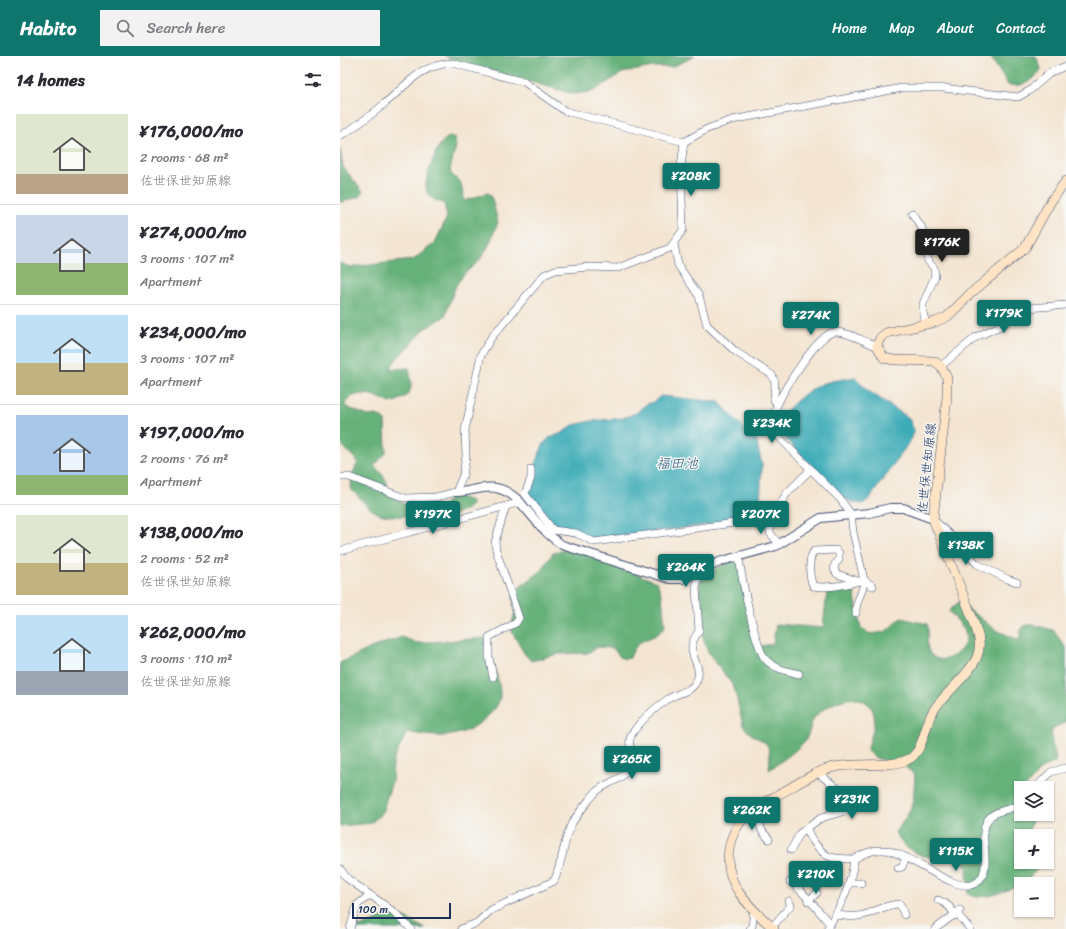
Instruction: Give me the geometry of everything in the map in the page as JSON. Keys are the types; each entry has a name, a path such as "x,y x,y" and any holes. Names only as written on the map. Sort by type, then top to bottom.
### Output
{"main road":[{"path":"941,366 934,361 894,360 884,358 877,346 880,338 886,333 926,324 947,317 971,293 1025,248 1051,201 1066,181"},
{"name":"佐世保世知原線","path":"773,928 754,911 734,884 729,871 728,856 730,843 737,826 754,809 833,767 850,764 895,763 907,760 916,754 926,724 933,711 977,658 979,638 974,622 933,519 947,397 947,378 941,366"}],"street":[{"path":"340,136 376,111 418,74 430,67 452,63 524,82 565,111 684,142 707,129 732,120 902,88 943,88 1018,97 1029,91 1051,72 1066,66"},
{"path":"456,492 463,475 466,456 465,430 482,355 491,338 544,275 555,270 590,267 618,268 670,248 674,244 683,230 681,168 684,142"},
{"path":"912,213 922,228 928,261 934,268 934,276 923,304 922,312 926,324"},
{"path":"674,244 678,265 699,296 707,325 736,352 772,375 775,382 774,400 777,404"},
{"path":"941,366 976,337 1000,326 1028,308 1066,305"},
{"path":"856,612 856,604 864,588 861,580 851,514 811,469 772,430 777,404 813,348 822,338 832,332 841,332 877,346"},
{"path":"531,469 531,478 525,494 553,530 576,533 594,542 771,518"},
{"path":"779,544 770,533 771,518 787,493 811,469"},
{"path":"340,477 349,477 405,498 436,497 456,492 463,493 494,488 510,492 521,502 536,522 552,538 562,545 670,579 682,579 739,556 779,544 821,518 869,513 890,508 903,508 933,519 954,538 977,564 1017,582"},
{"path":"340,551 521,502"},
{"path":"493,677 489,657 489,637 516,623 519,618 496,550 495,542 506,506"},
{"path":"861,580 822,588 813,586 810,579 811,555 814,550 836,550 839,553 839,560 835,564 834,569 837,574 861,580 873,586"},
{"path":"739,556 742,582 761,653 774,667 799,674"},
{"path":"460,929 477,923 491,910 554,881 572,824 595,792 620,778 629,769 632,758 628,742 632,733 649,713 669,698 689,689 696,682 699,672 690,647 693,639 699,631 696,588 699,571"},
{"path":"1042,781 1051,772 1066,762"},
{"path":"1051,772 1066,768"},
{"path":"791,850 800,833 821,818 852,809 856,803 818,774"},
{"path":"807,828 808,834 821,851 828,856 854,859 864,853 883,850 896,852 947,880 967,885 975,883 981,877 984,868 984,834 987,821 996,813 1014,806"},
{"path":"754,809 762,831 769,839"},
{"path":"898,868 902,867 906,857"},
{"path":"790,882 798,886 828,927 836,915 849,883 854,859"},
{"path":"340,869 348,879 394,912 412,929"},
{"path":"849,883 861,883"},
{"path":"808,900 817,893"},
{"path":"350,929 357,905 370,895"},
{"path":"938,900 957,912 970,929"},
{"path":"773,928 791,906 789,901"},
{"path":"836,915 856,917 867,914 879,908 895,904 900,904 904,915"},
{"path":"750,929 752,926 754,911"},
{"path":"936,929 957,912"}],"green space":[{"path":"444,56 695,56 672,67 652,67 622,73 594,91 574,94 459,62"},
{"path":"990,56 1036,56 1041,69 1035,77 1027,83 1008,85"},
{"path":"454,137 456,146 450,169 451,174 461,183 464,201 487,193 491,195 498,222 489,245 479,261 465,273 456,285 445,316 423,330 411,345 397,358 390,369 409,368 411,382 410,392 403,398 390,403 373,395 367,394 356,395 345,402 346,407 368,416 377,415 385,420 386,453 374,466 385,478 387,492 391,496 413,507 429,510 442,507 455,493 458,497 471,501 471,505 464,511 417,527 409,516 388,516 376,512 351,489 352,475 358,462 340,443 340,263 350,267 413,260 435,243 447,217 444,203 436,201 428,194 426,184 437,149 445,139"},
{"path":"340,149 343,167 363,192 361,196 342,202 340,202"},
{"path":"571,548 657,582 662,596 665,627 655,636 637,645 630,658 625,659 620,657 613,648 597,647 588,653 558,654 531,661 524,653 512,632 511,627 515,612 513,597 519,588 541,571 553,553"},
{"path":"738,560 755,647 773,644 776,624 823,628 827,591 854,591 861,628 870,634 885,632 901,618 927,624 927,642 929,652 934,657 941,659 954,655 960,651 964,645 966,638 965,631 949,611 959,602 996,630 1019,640 1023,627 1026,626 1035,625 1053,630 1066,648 1066,722 1053,728 1051,738 1055,753 1055,762 1041,769 1031,781 1014,781 1014,821 1032,821 1029,829 1014,829 1014,869 1037,869 1033,874 1029,877 1014,877 1014,887 1006,891 985,896 976,896 968,894 967,868 962,853 928,857 916,853 901,842 895,832 909,812 913,800 915,775 903,765 876,758 867,751 873,731 874,717 870,706 864,701 858,699 844,700 830,705 818,713 811,724 806,740 791,754 769,770 770,758 767,744 748,732 743,725 734,687 708,652 702,635 705,619 699,593 700,583 705,575 730,561"},
{"path":"402,637 417,643 486,638 499,683 500,697 495,708 487,717 468,730 439,736 407,732 393,761 392,781 382,813 371,823 340,826 340,663 371,648"},
{"path":"396,913 426,929 354,929"}],"water":[{"path":"855,377 867,390 909,418 914,430 912,438 870,498 863,504 851,502 839,494 775,428 776,422 781,416 810,390 824,383"},
{"name":"福田池","path":"661,396 719,402 753,438 756,439 762,465 760,506 766,517 594,540 554,528 528,494 535,481 534,466 543,445 549,438 562,433 573,425 592,421 623,418 636,413 645,405 653,402"}]}
